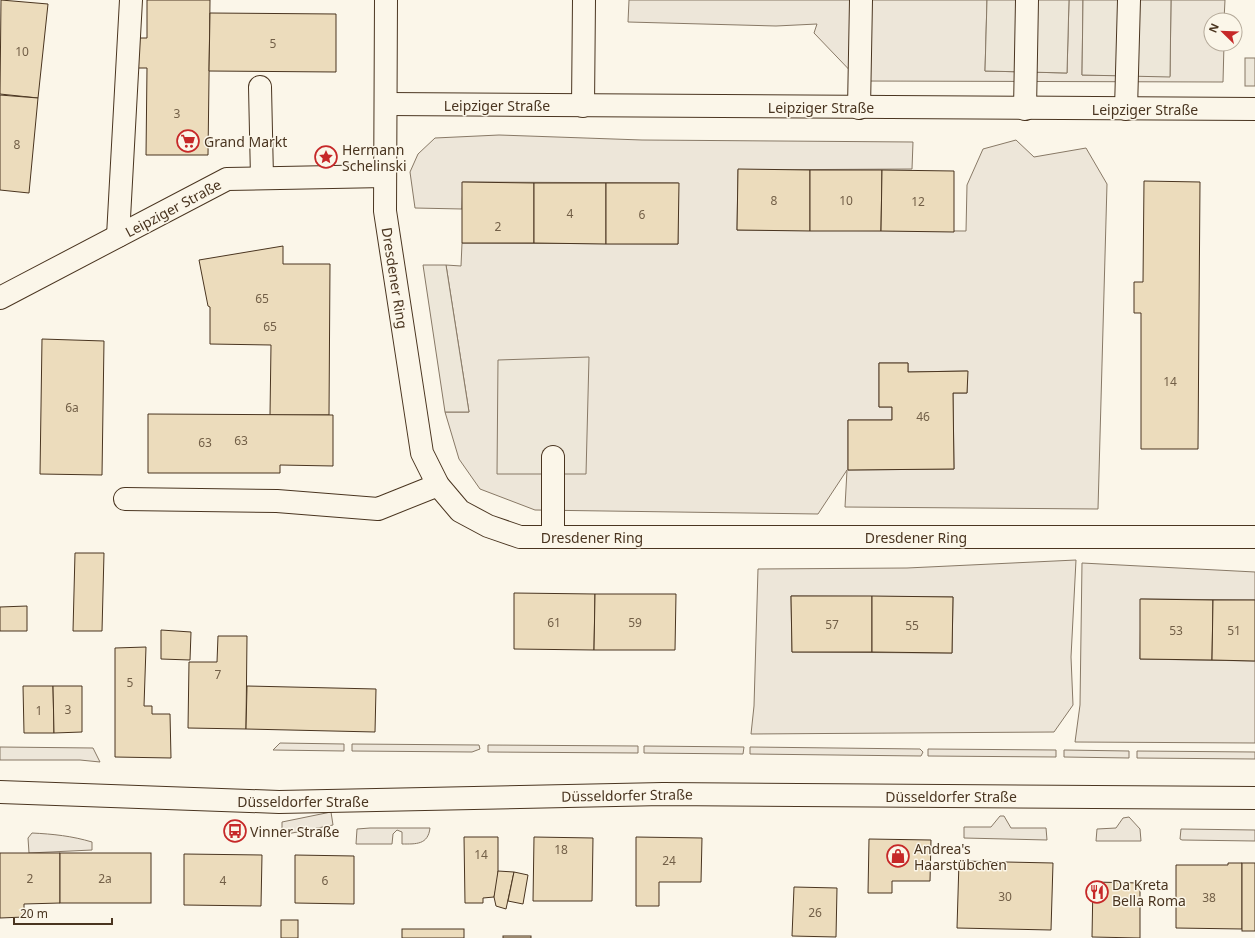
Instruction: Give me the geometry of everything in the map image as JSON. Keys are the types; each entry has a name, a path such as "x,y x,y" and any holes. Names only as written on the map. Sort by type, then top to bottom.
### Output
{"street":[{"path":"118,236 131,0"},
{"name":"Dresdener Ring","path":"386,0 385,211 422,453 438,485 460,511 488,526 520,537 1255,537"},
{"path":"583,106 584,0"},
{"path":"859,108 861,0"},
{"path":"1025,109 1027,0"},
{"path":"1126,109 1129,0"},
{"path":"260,87 262,178"},
{"name":"Leipziger Straße","path":"386,104 1025,109 1255,109"},
{"name":"Leipziger Straße","path":"0,298 228,179 385,176"},
{"path":"553,457 554,537"},
{"path":"125,499 276,501 378,509 438,485"},
{"name":"Düsseldorfer Straße","path":"0,792 279,802 663,794 1255,798"}],"shaded area":[{"path":"629,0 987,0 985,71 1067,73 1069,0 1083,0 1082,75 1170,76 1171,0 1225,0 1224,12 1203,12 1203,52 1224,52 1223,82 860,81 814,33 817,24 776,26 628,22"},
{"path":"987,0 1069,0 1067,73 985,71"},
{"path":"1083,0 1171,0 1170,77 1082,75"},
{"path":"1245,58 1255,58 1255,86 1245,86"},
{"path":"499,135 642,140 913,142 912,169 738,170 737,230 966,231 967,185 983,149 1016,140 1034,157 1086,148 1107,184 1098,509 845,507 847,470 818,514 535,510 480,489 459,459 445,412 469,412 446,265 461,266 462,243 678,244 678,183 463,182 462,209 415,208 410,172 418,154 435,138","holes":["879,363 908,363 908,372 967,371 967,393 953,393 954,469 848,470 848,420 892,420 892,407 879,407"]},
{"path":"423,265 446,265 469,412 445,412"},
{"path":"589,357 586,474 497,474 498,360"},
{"path":"1076,560 1071,657 1073,705 1054,732 751,734 754,706 758,569 907,568","holes":["791,596 953,597 952,653 792,652"]},
{"path":"1082,563 1255,572 1255,600 1141,599 1140,659 1255,661 1255,743 1075,742 1080,705"},
{"path":"280,743 344,744 344,751 273,750"},
{"path":"352,744 479,745 480,749 472,752 352,751"},
{"path":"488,745 638,746 638,753 488,752"},
{"path":"644,746 744,747 743,754 644,753"},
{"path":"0,747 93,748 100,762 80,760 0,760"},
{"path":"750,747 920,749 923,752 921,756 750,754"},
{"path":"928,749 1056,750 1056,757 928,756"},
{"path":"1064,750 1129,751 1129,758 1064,757"},
{"path":"1137,751 1255,752 1255,759 1137,758"},
{"path":"331,812 333,825 282,835 282,822"},
{"path":"1000,816 1004,816 1011,828 1046,828 1047,840 964,838 964,827 991,827"},
{"path":"1129,817 1140,829 1141,841 1096,841 1097,829 1116,828 1123,818"},
{"path":"430,828 427,838 424,841 416,843 402,844 402,832 397,830 393,834 392,844 356,844 357,829"},
{"path":"1181,829 1255,830 1255,841 1182,840 1180,839"},
{"path":"32,833 77,838 92,842 92,850 29,853 28,838"}],"building":[{"path":"1,0 48,4 38,98 0,94"},
{"path":"147,0 210,0 208,155 146,155 147,68 135,68 135,38 147,38"},
{"path":"210,13 336,14 336,72 209,71"},
{"path":"0,95 38,98 29,193 0,190"},
{"path":"738,169 810,170 810,231 737,230"},
{"path":"810,170 882,170 881,231 810,231"},
{"path":"882,170 954,171 954,232 881,231"},
{"path":"1144,181 1200,182 1198,449 1141,449 1141,313 1134,313 1134,282 1143,282"},
{"path":"462,182 534,183 534,243 462,243"},
{"path":"534,183 606,183 606,244 534,243"},
{"path":"606,183 679,183 678,244 606,244"},
{"path":"283,246 283,264 330,264 329,415 270,415 271,345 210,344 210,307 208,306 199,260"},
{"path":"42,339 104,341 102,475 40,474"},
{"path":"879,363 908,363 908,372 968,371 967,393 953,393 954,469 848,470 848,420 892,420 892,407 879,407"},
{"path":"148,414 333,415 333,466 280,465 280,473 148,473"},
{"path":"75,553 104,553 102,631 73,631"},
{"path":"514,593 595,594 594,650 514,649"},
{"path":"595,594 676,594 675,650 594,650"},
{"path":"791,596 872,596 872,652 792,652"},
{"path":"872,596 953,597 952,653 872,652"},
{"path":"1140,599 1213,600 1212,660 1140,659"},
{"path":"1213,600 1255,600 1255,661 1212,660"},
{"path":"27,606 27,631 0,631 0,607"},
{"path":"161,630 191,632 190,660 161,659"},
{"path":"218,636 247,636 246,729 188,728 189,662 217,662"},
{"path":"146,647 144,706 152,706 152,714 170,714 171,758 115,757 115,648"},
{"path":"23,686 53,686 54,733 24,733"},
{"path":"53,686 82,686 82,732 54,733"},
{"path":"247,686 376,689 375,732 246,729"},
{"path":"464,837 498,837 498,880 494,897 483,898 483,903 465,903"},
{"path":"534,837 593,838 592,901 533,901"},
{"path":"636,837 702,838 701,882 659,882 659,906 636,906"},
{"path":"869,839 931,840 930,881 892,881 892,893 868,893"},
{"path":"0,853 60,853 60,903 24,904 24,917 0,918"},
{"path":"60,853 151,853 151,903 60,903"},
{"path":"184,854 262,855 261,906 184,905"},
{"path":"295,855 354,856 354,904 295,903"},
{"path":"959,861 1053,863 1051,930 957,928"},
{"path":"1228,863 1242,863 1242,929 1176,928 1176,865 1228,865"},
{"path":"1242,863 1255,863 1255,931 1242,931"},
{"path":"498,871 514,872 506,909 496,906 494,897"},
{"path":"514,872 528,875 523,904 508,901"},
{"path":"1093,882 1140,883 1140,938 1092,937"},
{"path":"794,887 837,888 836,937 792,936"},
{"path":"281,920 298,920 298,938 281,938"},
{"path":"402,929 464,929 464,938 402,938"},
{"path":"503,936 531,936 531,938 503,938"}],"place":[{"name":"Grand Markt","path":"188,141"},
{"name":"Hermann Schelinski","path":"326,157"},
{"name":"Vinner Straße","path":"235,831"},
{"name":"Andrea's Haarstübchen","path":"898,856"},
{"name":"Da Kreta Bella Roma","path":"1097,892"}]}
